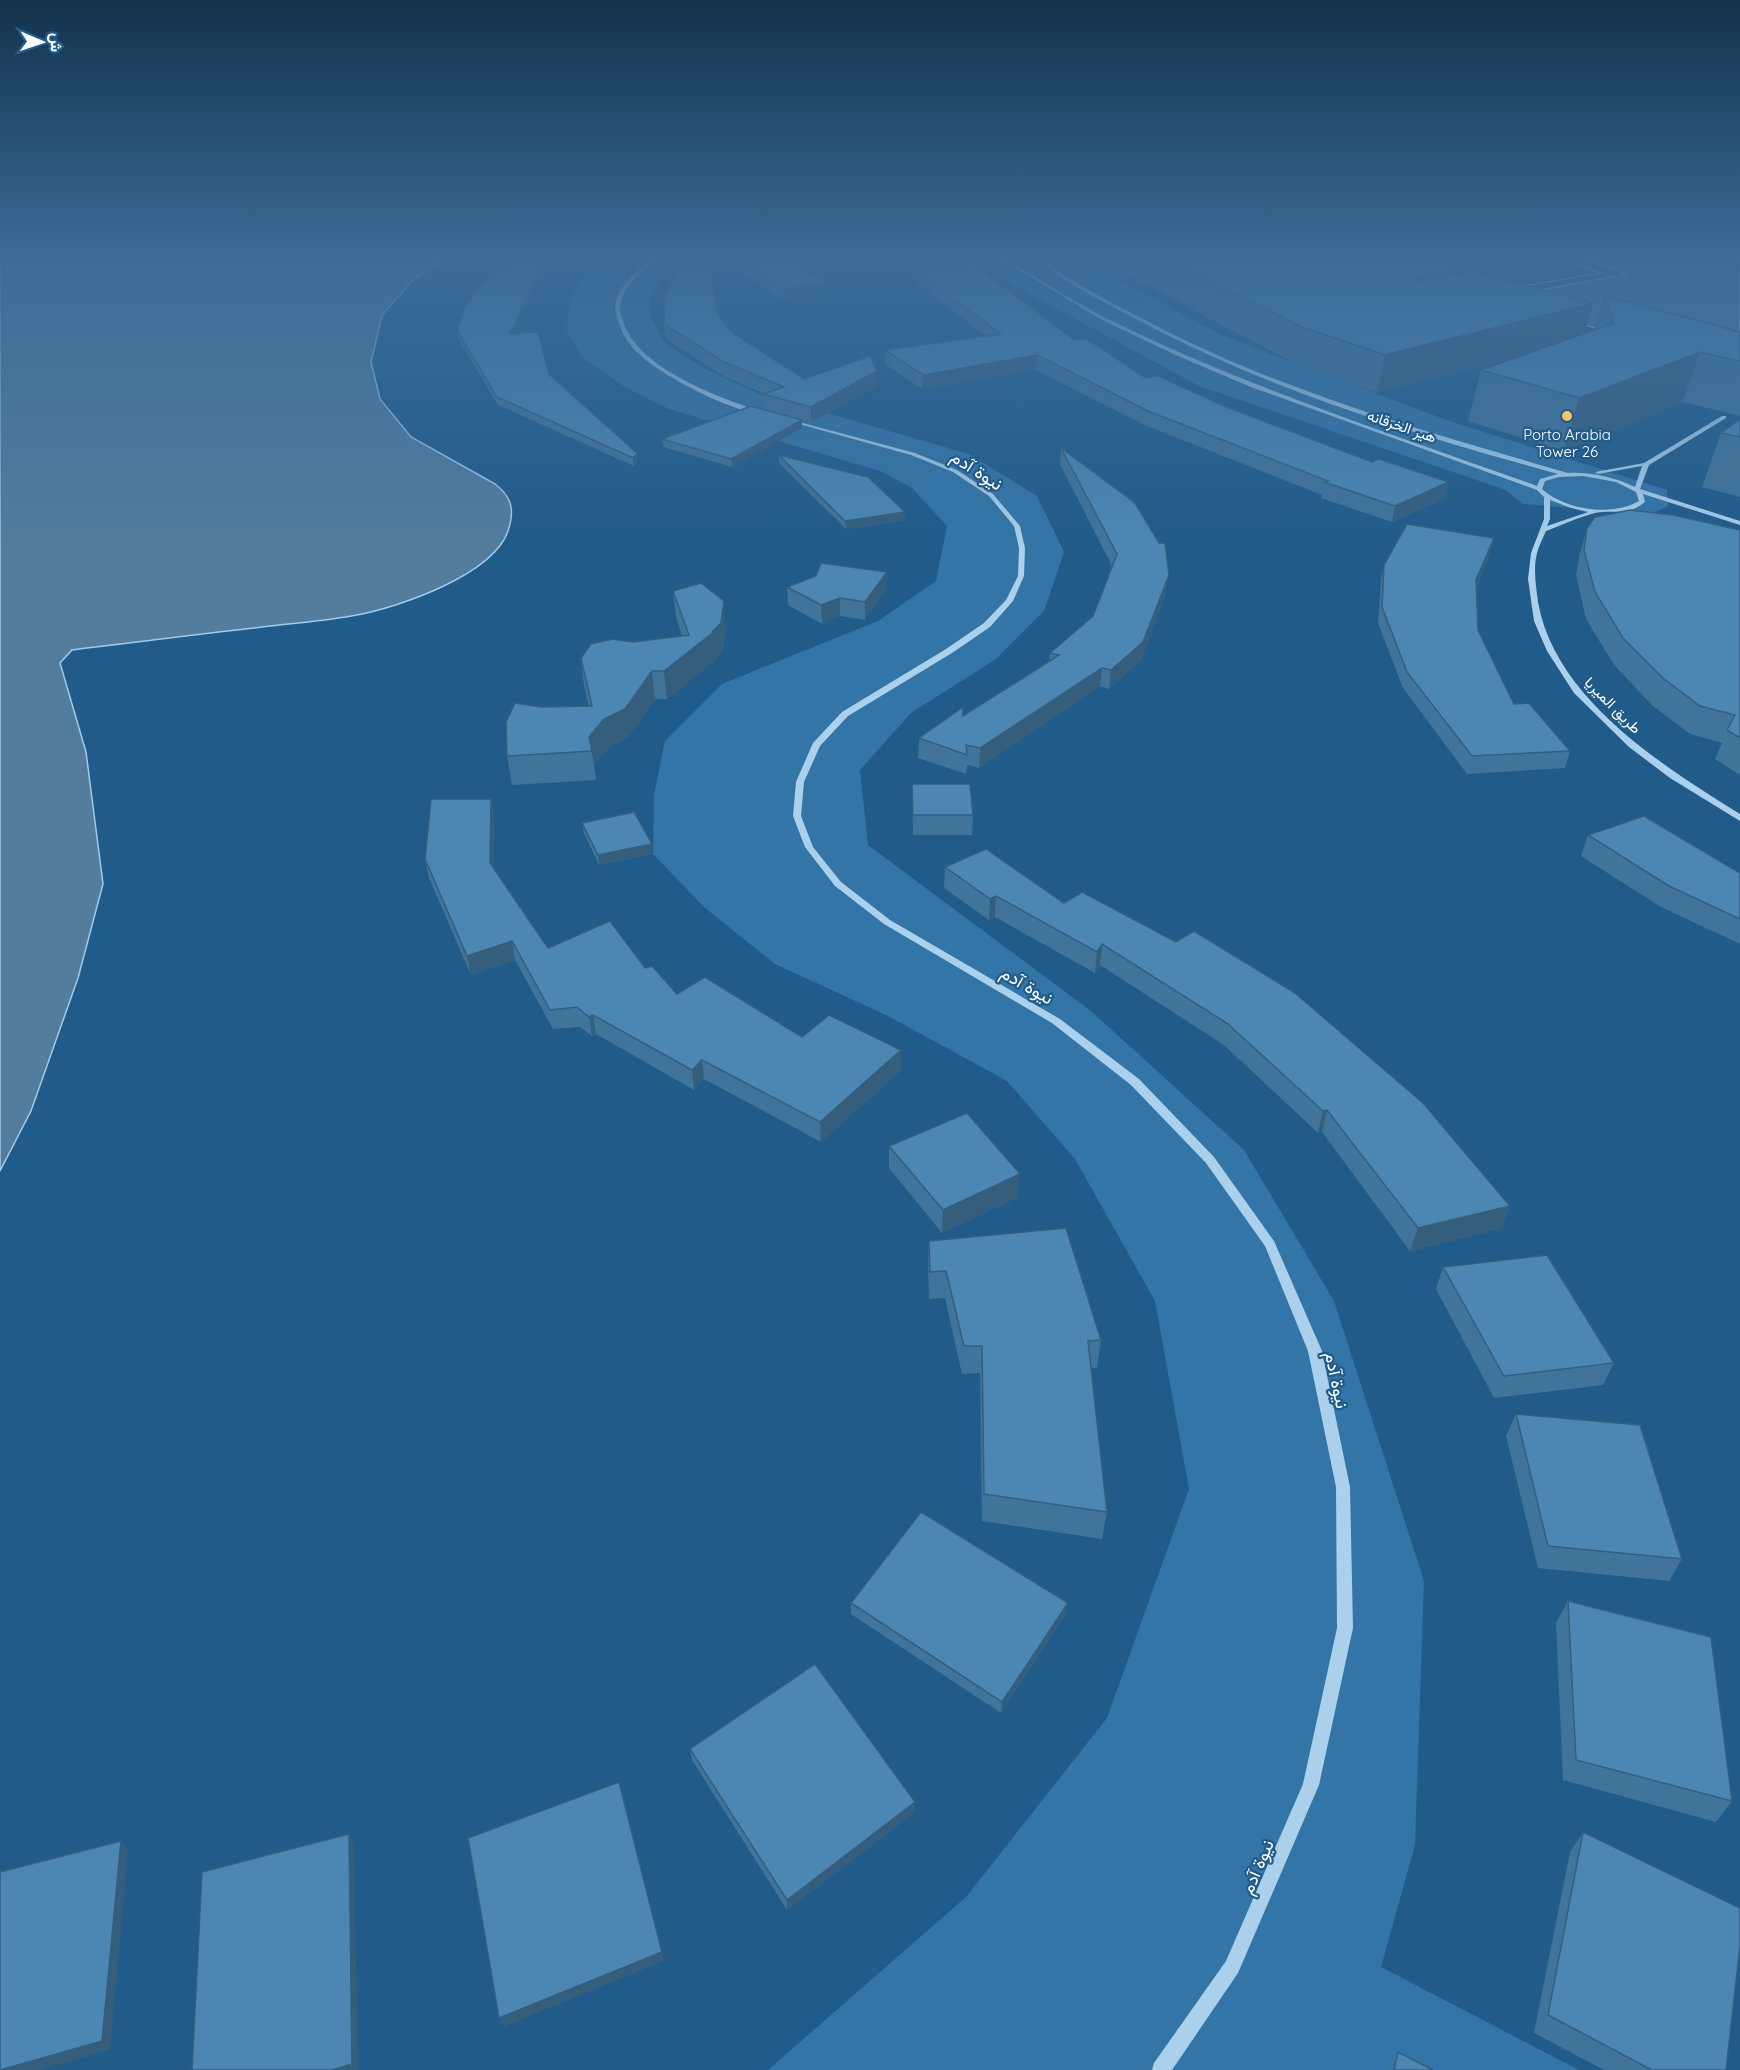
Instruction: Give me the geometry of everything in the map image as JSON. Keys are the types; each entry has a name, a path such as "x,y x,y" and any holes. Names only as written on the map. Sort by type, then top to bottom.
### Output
{"street":[{"name":"نيوة آدم","path":"642,354 682,381 748,409 913,454 955,471 991,495 1017,526 1022,548 1021,576 1009,601 987,624 949,651 845,714 816,745 800,782 797,816 809,847 838,884 887,922 1056,1021 1135,1082 1210,1160 1270,1244 1315,1352 1342,1487 1345,1628 1311,1785 1232,1967 1161,2070"},
{"name":"هير الخرقانه","path":"1181,354 1244,382 1539,489"},
{"name":"هير الخرقانه","path":"1215,354 1279,382 1465,447 1566,474"},
{"path":"1583,474 1646,464 1724,417"},
{"path":"1620,511 1640,505 1643,498 1638,490 1646,464"},
{"path":"1640,514 1568,506 1547,497 1539,489 1540,483 1546,478 1566,474 1609,478 1638,490 1740,523"},
{"name":"طريق الميريا","path":"1547,497 1547,519 1534,553 1531,579 1538,621 1551,651 1577,691 1632,745 1673,776 1740,818"},
{"path":"1543,530 1597,511"}],"shaded area":[{"path":"0,354 373,354 371,362 380,399 411,437 501,489 508,499 511,510 508,531 499,547 484,562 465,575 419,597 396,605 334,619 72,650 60,663 86,752 103,884 78,978 31,1111 0,1171"},
{"path":"580,354 682,354 705,369 760,394 969,454 1037,496 1064,552 1044,611 996,659 911,713 860,770 868,845 1091,1011 1244,1150 1334,1301 1424,1581 1415,1845 1381,1967 1579,2070 768,2070 966,1897 1107,1718 1189,1489 1155,1301 1075,1159 1007,1081 888,1016 775,964 704,907 653,854 654,794 665,741 722,684 878,621 936,581 947,526 912,488 880,471 669,409 625,387"},
{"path":"1139,354 1271,354 1449,421 1667,490 1668,506 1651,514 1523,504 1506,490 1199,386"},
{"path":"1688,354 1740,354 1740,367"}],"building":[{"path":"471,354 544,354 549,374 637,453 633,458 497,397"},
{"path":"711,354 765,354 804,379 870,356 877,371 811,407 763,394 784,387 724,362"},
{"path":"890,354 1109,354 1146,378 1158,376 1229,408 1372,462 1379,459 1449,482 1395,506 1324,482 1328,481 1148,411 1037,355 923,375"},
{"path":"1527,354 1696,354 1579,398 1481,370"},
{"path":"1707,354 1740,354 1740,361"},
{"path":"751,406 802,420 731,459 662,439"},
{"path":"1740,419 1740,437 1721,433"},
{"path":"1061,448 1135,503 1159,543 1165,543 1169,575 1143,642 1111,670 1102,668 980,748 966,745 967,755 919,738 963,707 963,716 1059,655 1050,653 1093,616 1117,554"},
{"path":"779,455 868,477 905,512 845,521"},
{"path":"1630,510 1673,515 1740,530 1740,738 1727,730 1735,715 1700,706 1663,678 1623,638 1595,592 1584,550 1587,528 1595,517"},
{"path":"1407,524 1494,538 1476,580 1478,630 1514,704 1529,703 1570,751 1472,756 1407,672 1382,607 1384,565"},
{"path":"821,563 887,572 865,602 840,598 821,605 787,587 816,576"},
{"path":"701,583 724,601 721,623 712,632 715,631 664,671 652,671 625,709 604,719 589,737 592,751 507,756 506,722 515,703 541,707 592,706 581,658 591,644 613,639 633,642 689,635 673,591"},
{"path":"912,784 970,784 973,815 913,815"},
{"path":"431,799 491,799 490,863 548,948 610,921 645,968 652,966 677,994 705,977 802,1037 829,1015 901,1050 820,1122 702,1060 692,1070 593,1015 589,1017 577,1007 550,1010 512,941 467,956 425,859"},
{"path":"634,812 652,844 598,855 582,823"},
{"path":"1644,816 1740,873 1740,919 1669,886 1588,835"},
{"path":"986,849 1064,903 1082,892 1176,942 1194,931 1295,993 1423,1103 1510,1206 1418,1228 1327,1110 1323,1111 1228,1024 1102,944 1097,952 996,896 990,899 945,867"},
{"path":"967,1113 1020,1174 943,1210 889,1146"},
{"path":"1066,1228 1101,1340 1088,1341 1107,1512 984,1494 982,1346 964,1346 946,1271 930,1272 929,1241"},
{"path":"1547,1255 1614,1363 1504,1376 1443,1267"},
{"path":"1516,1414 1640,1425 1682,1559 1548,1546"},
{"path":"921,1512 1068,1603 1002,1702 851,1603"},
{"path":"1568,1601 1711,1637 1732,1801 1576,1760"},
{"path":"815,1664 915,1802 787,1900 690,1749"},
{"path":"619,1782 662,1952 499,2018 468,1838"},
{"path":"1583,1832 1740,1908 1740,1946 1726,2070 1652,2070 1548,2015"},
{"path":"349,1834 352,2064 332,2070 192,2070 202,1872"},
{"path":"121,1841 102,2041 0,2070 0,1872"},
{"path":"1398,2052 1433,2070 1394,2070"}],"place":[{"name":"Porto Arabia Tower 26","path":"1567,416"}]}
